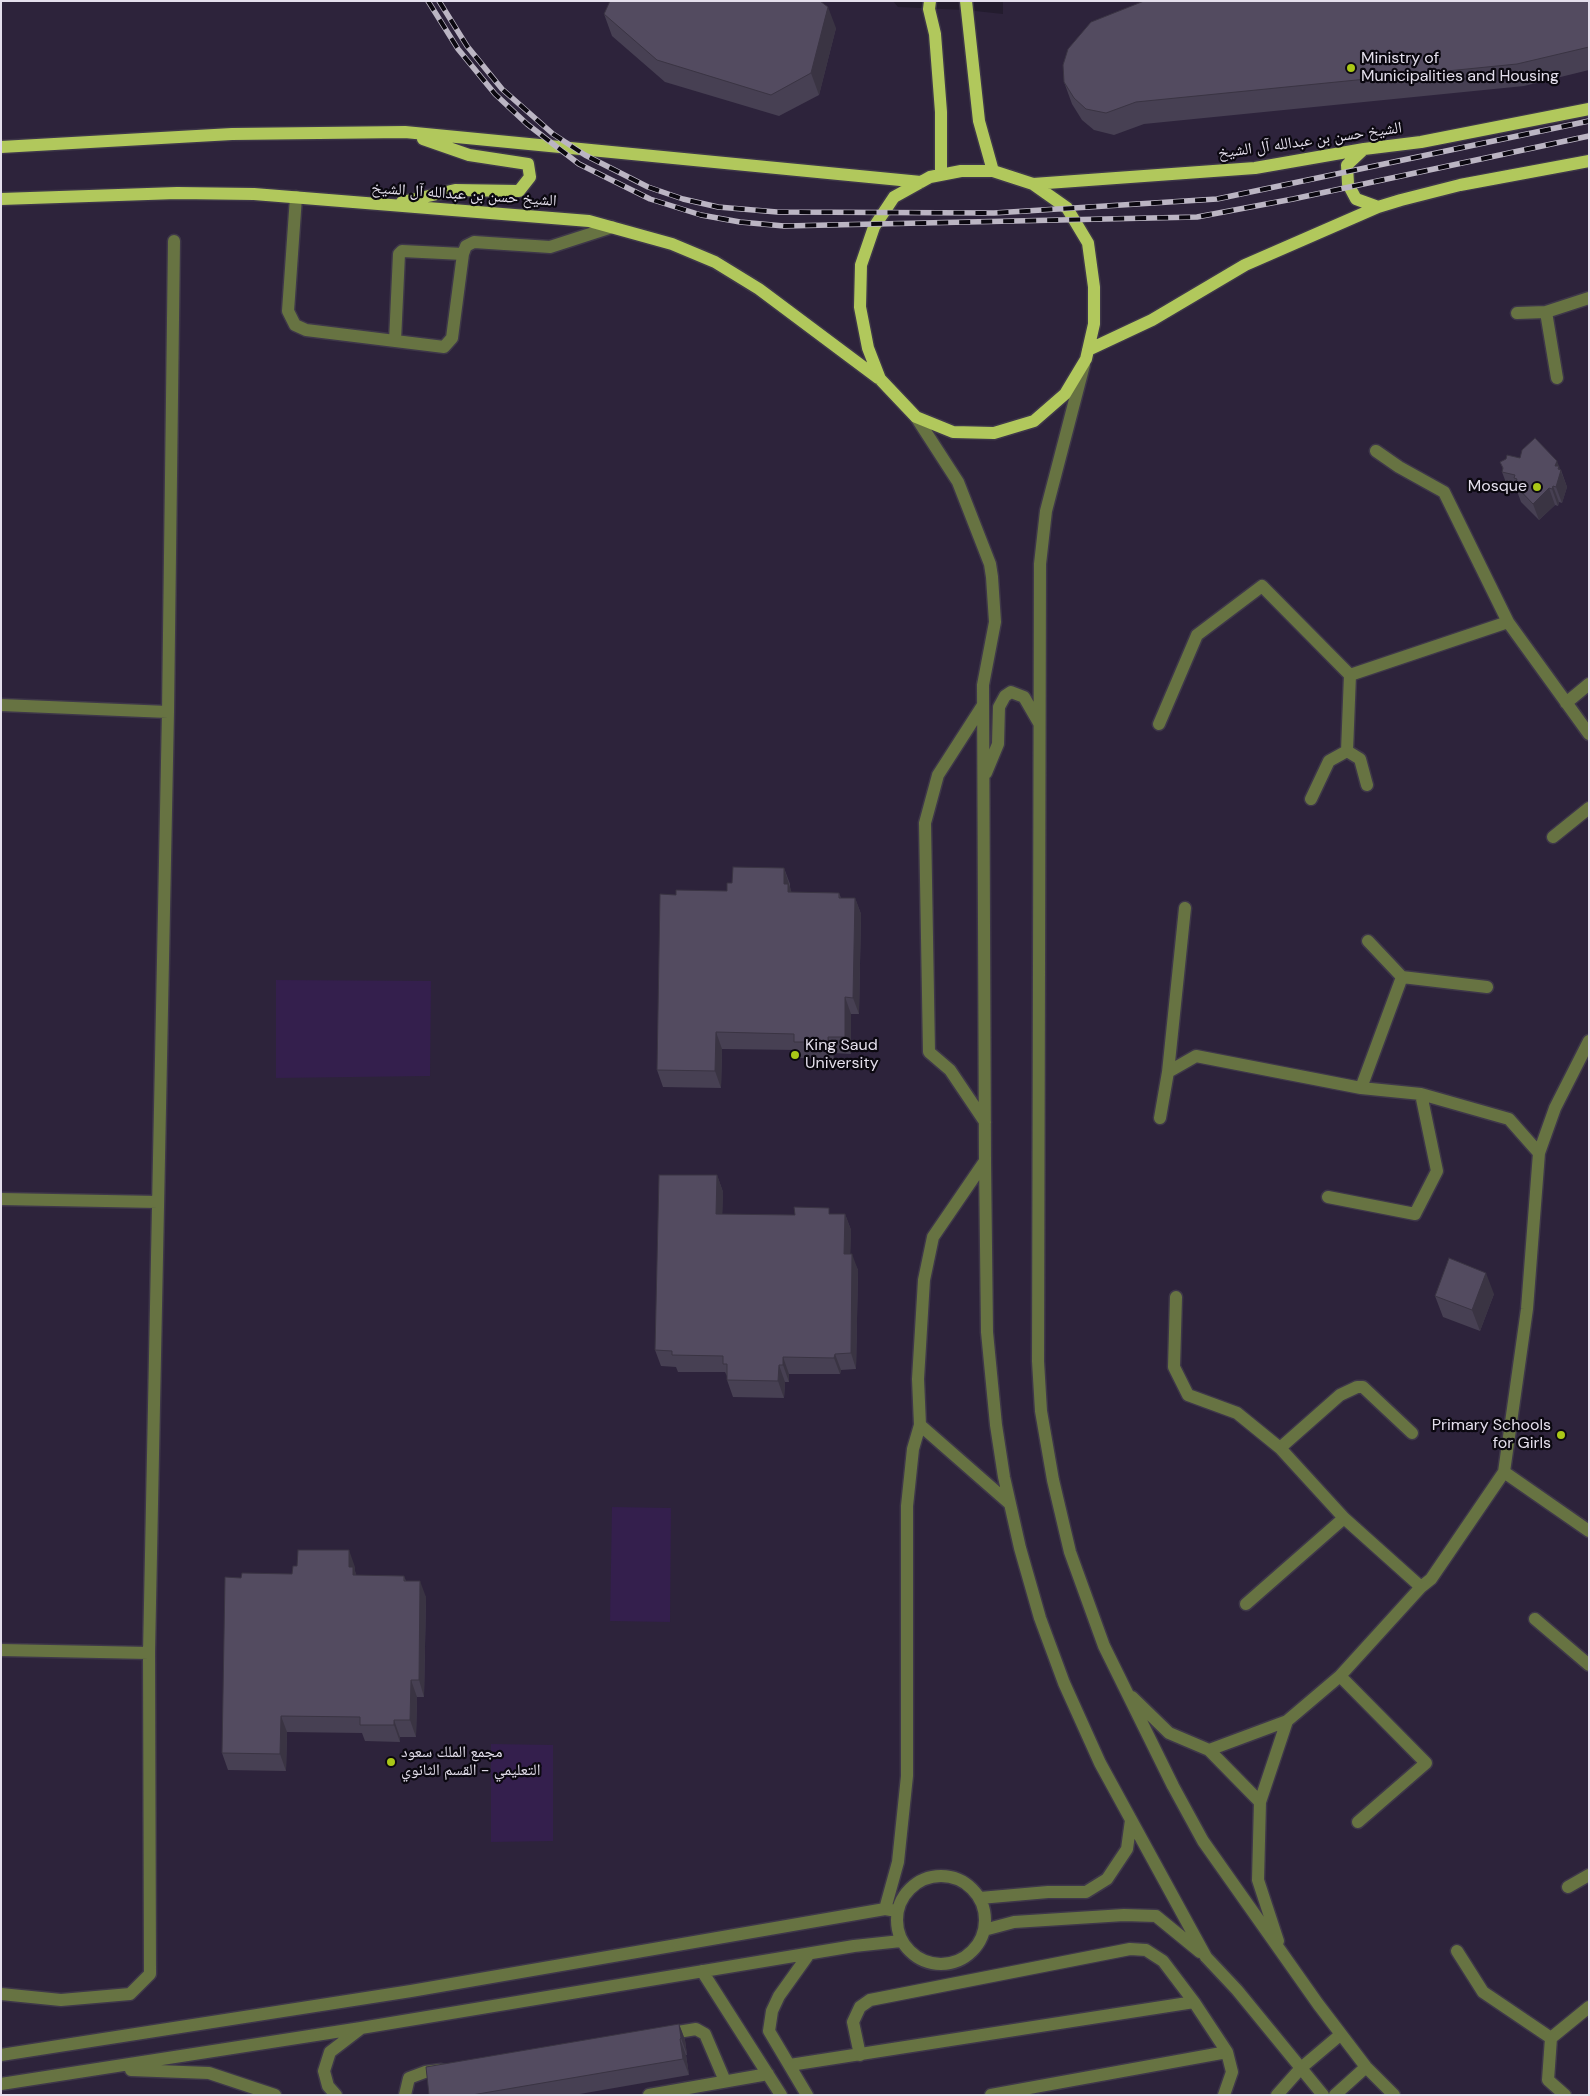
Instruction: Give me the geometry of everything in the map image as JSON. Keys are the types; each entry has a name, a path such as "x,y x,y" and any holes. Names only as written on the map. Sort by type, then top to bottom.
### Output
{"main road":[{"path":"929,4 935,34 940,102 941,175"},
{"path":"967,4 979,121 993,171"},
{"name":"الشيخ حسن بن عبدالله آل الشيخ","path":"1033,184 1255,168 1364,149 1421,142 1589,109"},
{"path":"390,204 454,190 519,191 530,177 528,164 469,155 405,132"},
{"name":"الشيخ حسن بن عبدالله آل الشيخ","path":"1,147 232,134 405,132 921,182"},
{"path":"1364,149 1347,165 1348,184 1356,199 1378,208"},
{"path":"1087,354 1152,320 1245,265 1378,208 1460,185 1589,161"},
{"name":"الشيخ حسن بن عبدالله آل الشيخ","path":"1,199 177,193 296,197 346,203 390,204 589,221 672,244 715,262 759,289 880,379 916,417 953,432 994,433 1034,421 1065,394 1087,354 1094,324 1094,287 1088,243 1067,208 1033,184 993,171 961,171 930,177 894,197 874,227 861,265 860,307 868,348 880,379"}],"street":[{"path":"296,197 288,311 295,325 306,330 444,347 452,338 463,254 466,246 474,242 550,247 612,227"},
{"path":"1,1994 61,2000 130,1994 150,1974 149,1653 168,712 174,241"},
{"path":"395,341 399,254 402,251 463,254"},
{"path":"1517,313 1546,312 1589,298"},
{"path":"1546,312 1557,378"},
{"path":"1087,354 1064,446 1053,480 1043,530 1039,605 1038,1361 1042,1411 1053,1480 1070,1552 1104,1646 1173,1786 1203,1841 1340,2035 1366,2067 1394,2095"},
{"path":"916,417 958,482 990,564 995,622 983,685 984,1161 990,1375 996,1425 1010,1503 1020,1548 1040,1618 1064,1683 1100,1763 1206,1957"},
{"path":"1376,451 1399,467 1444,492 1508,622 1589,734"},
{"path":"1158,724 1197,635 1262,586 1350,675 1347,751"},
{"path":"1350,675 1508,622"},
{"path":"1566,702 1589,684"},
{"path":"984,780 998,744 999,708 1005,696 1011,692 1024,697 1040,726"},
{"path":"1,705 168,712"},
{"path":"984,705 938,775 925,823 929,1052 950,1070 984,1122"},
{"path":"1347,751 1360,759 1366,785"},
{"path":"1311,799 1329,761 1347,751"},
{"path":"1553,837 1589,808"},
{"path":"1160,1118 1168,1072 1184,908"},
{"path":"1368,941 1402,977 1487,987"},
{"path":"1361,1088 1402,977"},
{"path":"1210,1750 1287,1721 1340,1676 1421,1586 1431,1580 1504,1472 1527,1309 1539,1153 1555,1108 1589,1041"},
{"path":"1168,1072 1196,1056 1361,1088 1421,1094 1509,1119 1539,1153"},
{"path":"1328,1197 1415,1214 1437,1172 1421,1094"},
{"path":"1,2055 411,1991 891,1910 912,1886 934,1876 948,1876 963,1881 980,1898 984,1912 984,1930 980,1941 971,1953 951,1964 935,1964 923,1961 908,1950 902,1941 891,1910 907,1776 906,1506 913,1449 920,1425 918,1380 924,1289 933,1237 984,1161"},
{"path":"1,1199 158,1202"},
{"path":"1176,1296 1174,1367 1188,1395 1237,1413 1280,1448 1344,1518 1421,1586"},
{"path":"1280,1448 1340,1395 1357,1387 1363,1387 1412,1433"},
{"path":"920,1425 1010,1503"},
{"path":"1504,1472 1589,1531"},
{"path":"1246,1604 1344,1518"},
{"path":"1535,1619 1589,1665"},
{"path":"1,1650 149,1653"},
{"path":"1340,1676 1426,1763 1358,1822"},
{"path":"1124,1688 1169,1733 1210,1750 1260,1802"},
{"path":"1282,1954 1258,1880 1260,1802 1287,1721"},
{"path":"980,1898 1048,1892 1086,1892 1107,1879 1127,1849 1131,1820"},
{"path":"1568,1887 1589,1875"},
{"path":"984,1930 1014,1922 1124,1915 1156,1916 1206,1957 1237,1990 1323,2095"},
{"path":"1,2084 361,2028 854,1946 902,1941"},
{"path":"860,2055 853,2022 860,2007 870,2000 1130,1949 1146,1950 1155,1954 1163,1961 1194,2002 1227,2052 1232,2072 1224,2095"},
{"path":"1457,1951 1483,1992 1551,2038"},
{"path":"807,2095 769,2031 772,2011 779,1996 808,1954"},
{"path":"702,1971 781,2095"},
{"path":"790,2065 1194,2002"},
{"path":"1565,2095 1548,2080 1551,2038 1589,2007"},
{"path":"336,2095 328,2086 324,2071 330,2052 361,2028"},
{"path":"657,2035 700,2030 709,2040 725,2081"},
{"path":"1276,2095 1301,2068 1340,2035"},
{"path":"991,2095 1227,2052"},
{"path":"1335,2095 1366,2067"},
{"path":"405,2095 409,2078 425,2072 454,2068"},
{"path":"101,2069 208,2073 275,2095"},
{"path":"649,2095 768,2074"}],"shaded area":[{"name":"King Saud University","path":"1,1 893,1 898,7 966,10 1003,14 1003,1 1589,1 1589,2095 1,2095"},
{"path":"276,980 431,981 430,1076 276,1078"},
{"path":"612,1507 671,1508 670,1622 610,1621"},
{"path":"491,1744 553,1745 553,1841 491,1842"}],"building":[{"path":"610,1 820,1 828,7 811,73 771,95 657,60 604,14"},
{"path":"1144,1 1589,1 1589,47 1517,64 1136,102 1106,113 1086,109 1074,98 1064,82 1063,65 1068,49 1091,22"},
{"path":"1535,438 1557,461 1555,466 1559,466 1558,469 1561,470 1556,487 1549,488 1533,504 1515,485 1517,479 1514,478 1515,475 1502,472 1503,468 1500,462 1506,459 1507,455 1520,458 1522,450"},
{"path":"733,867 784,868 784,884 788,884 788,892 839,893 839,898 855,898 853,998 845,997 845,1037 828,1037 828,1042 794,1042 794,1034 716,1032 715,1071 657,1070 660,894 676,895 676,890 727,891 727,883 732,883"},
{"path":"659,1175 717,1175 716,1214 795,1215 794,1207 829,1208 829,1214 845,1214 844,1254 852,1254 851,1353 835,1354 834,1358 783,1357 783,1365 779,1365 778,1381 727,1380 727,1364 723,1364 723,1356 672,1355 672,1351 655,1350"},
{"path":"1449,1258 1486,1273 1472,1310 1435,1296"},
{"path":"298,1550 349,1550 349,1567 353,1567 353,1575 404,1576 404,1581 420,1581 419,1680 411,1680 410,1720 394,1720 394,1725 360,1725 360,1717 281,1716 280,1754 222,1753 225,1577 241,1578 242,1573 292,1574 293,1566 297,1566"},
{"path":"679,2024 683,2059 472,2095 429,2095 426,2067"}],"railway":[{"path":"428,1 458,49 495,94 527,124 579,164 650,199 701,215 740,222 784,226 1197,217 1293,199 1589,136"},
{"path":"439,1 467,46 502,89 553,134 585,155 648,187 683,199 718,207 777,212 994,213 1217,199 1589,121"}],"place":[{"name":"Ministry of Municipalities and Housing","path":"1351,68"},
{"name":"Mosque","path":"1537,487"},
{"name":"King Saud University","path":"795,1055"},
{"name":"Primary Schools for Girls","path":"1561,1435"},
{"name":"مجمع الملك سعود التعليمي - القسم الثانوي","path":"391,1762"}]}
